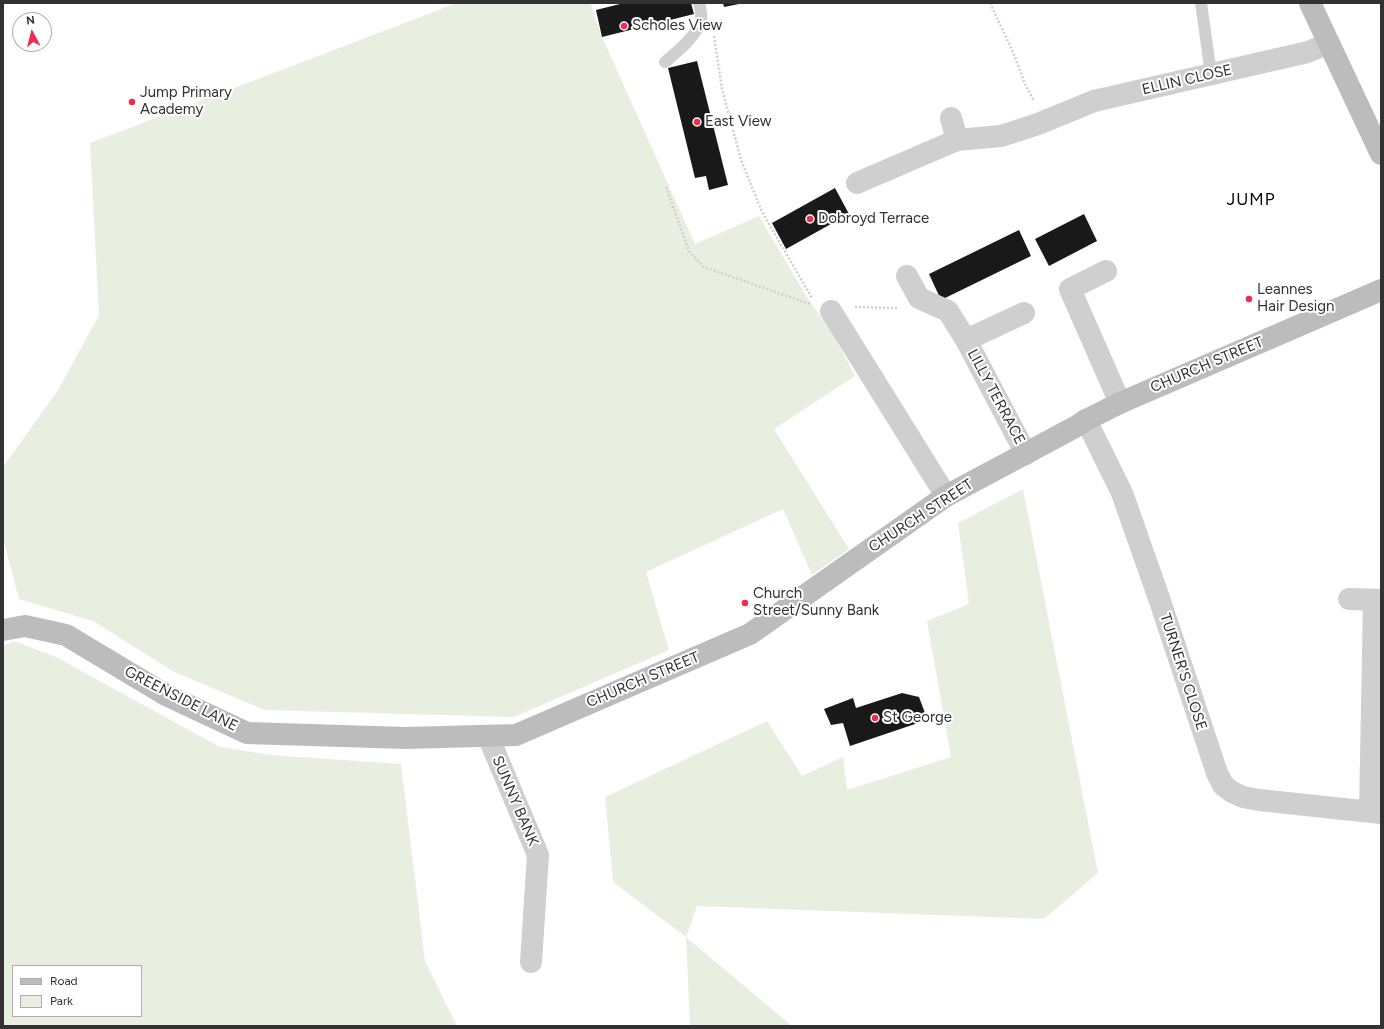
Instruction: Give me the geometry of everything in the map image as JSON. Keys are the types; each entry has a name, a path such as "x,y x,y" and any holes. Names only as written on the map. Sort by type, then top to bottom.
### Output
{"street":[{"path":"1310,3 1329,43 1376,132 1381,154"},
{"name":"ELLIN CLOSE","path":"857,183 957,140 1001,136 1046,121 1094,101 1308,52 1329,43"},
{"path":"951,118 957,140"},
{"path":"1106,271 1070,289 1120,402"},
{"name":"LILLY TERRACE","path":"907,276 919,298 948,311 966,340 1026,454"},
{"name":"CHURCH STREET","path":"488,736 516,735 750,634 946,496 1120,402 1381,290"},
{"path":"831,311 946,496"},
{"name":"LILLY TERRACE","path":"966,340 1024,313"},
{"name":"TURNER'S CLOSE","path":"1086,420 1122,493 1160,601 1200,727 1217,774 1223,785 1232,792 1243,797 1259,800 1375,813 1377,600 1349,599"},
{"name":"GREENSIDE LANE","path":"3,630 25,626 66,635 166,695 247,733 406,738 488,736"},
{"name":"SUNNY BANK","path":"488,736 538,855 531,962"}],"lane":[{"path":"665,62 688,41 698,28 701,18 699,3"},
{"path":"1201,3 1211,74"}],"path":[{"path":"990,3 1013,52 1025,84"},
{"path":"713,34 722,89 741,160 762,212 812,298 831,311"},
{"path":"666,188 689,251 704,266 831,311 857,306 902,308"}],"green space":[{"path":"457,3 590,3 602,37 695,244 759,216 808,299 832,331 855,376 774,429 849,549 812,575 783,509 646,572 669,650 514,717 265,710 174,672 93,621 19,599 3,539 3,467 58,390 99,315 90,143"},
{"path":"1023,489 1098,873 1044,919 697,906 686,937 613,882 605,797 767,721 802,776 843,757 847,790 951,757 927,621 969,604 958,523"},
{"path":"14,641 56,657 220,747 271,755 401,764 425,961 457,1026 3,1026 3,646"},
{"path":"686,937 792,1026 690,1026"}],"building":[{"name":"Scholes View","path":"624,3 691,3 694,14 602,37 596,10"},
{"path":"723,3 738,3 739,4 724,7"},
{"name":"East View","path":"697,61 728,185 709,190 706,176 695,178 668,68"},
{"name":"Dobroyd Terrace","path":"835,188 849,214 786,249 772,223"},
{"path":"1084,214 1097,241 1049,266 1035,239"},
{"path":"1019,230 1031,256 941,300 929,274"},
{"name":"St George","path":"902,693 919,697 925,713 918,723 850,746 843,723 831,725 824,709 853,698 856,708"}],"place":[{"name":"Scholes View","path":"624,26"},
{"name":"Jump Primary Academy","path":"132,102"},
{"name":"East View","path":"697,122"},
{"name":"Dobroyd Terrace","path":"810,219"},
{"name":"Leannes Hair Design","path":"1249,299"},
{"name":"Church Street/Sunny Bank","path":"745,603"},
{"name":"St George","path":"875,718"}],"district":[{"name":"JUMP","path":"1251,200"}]}
